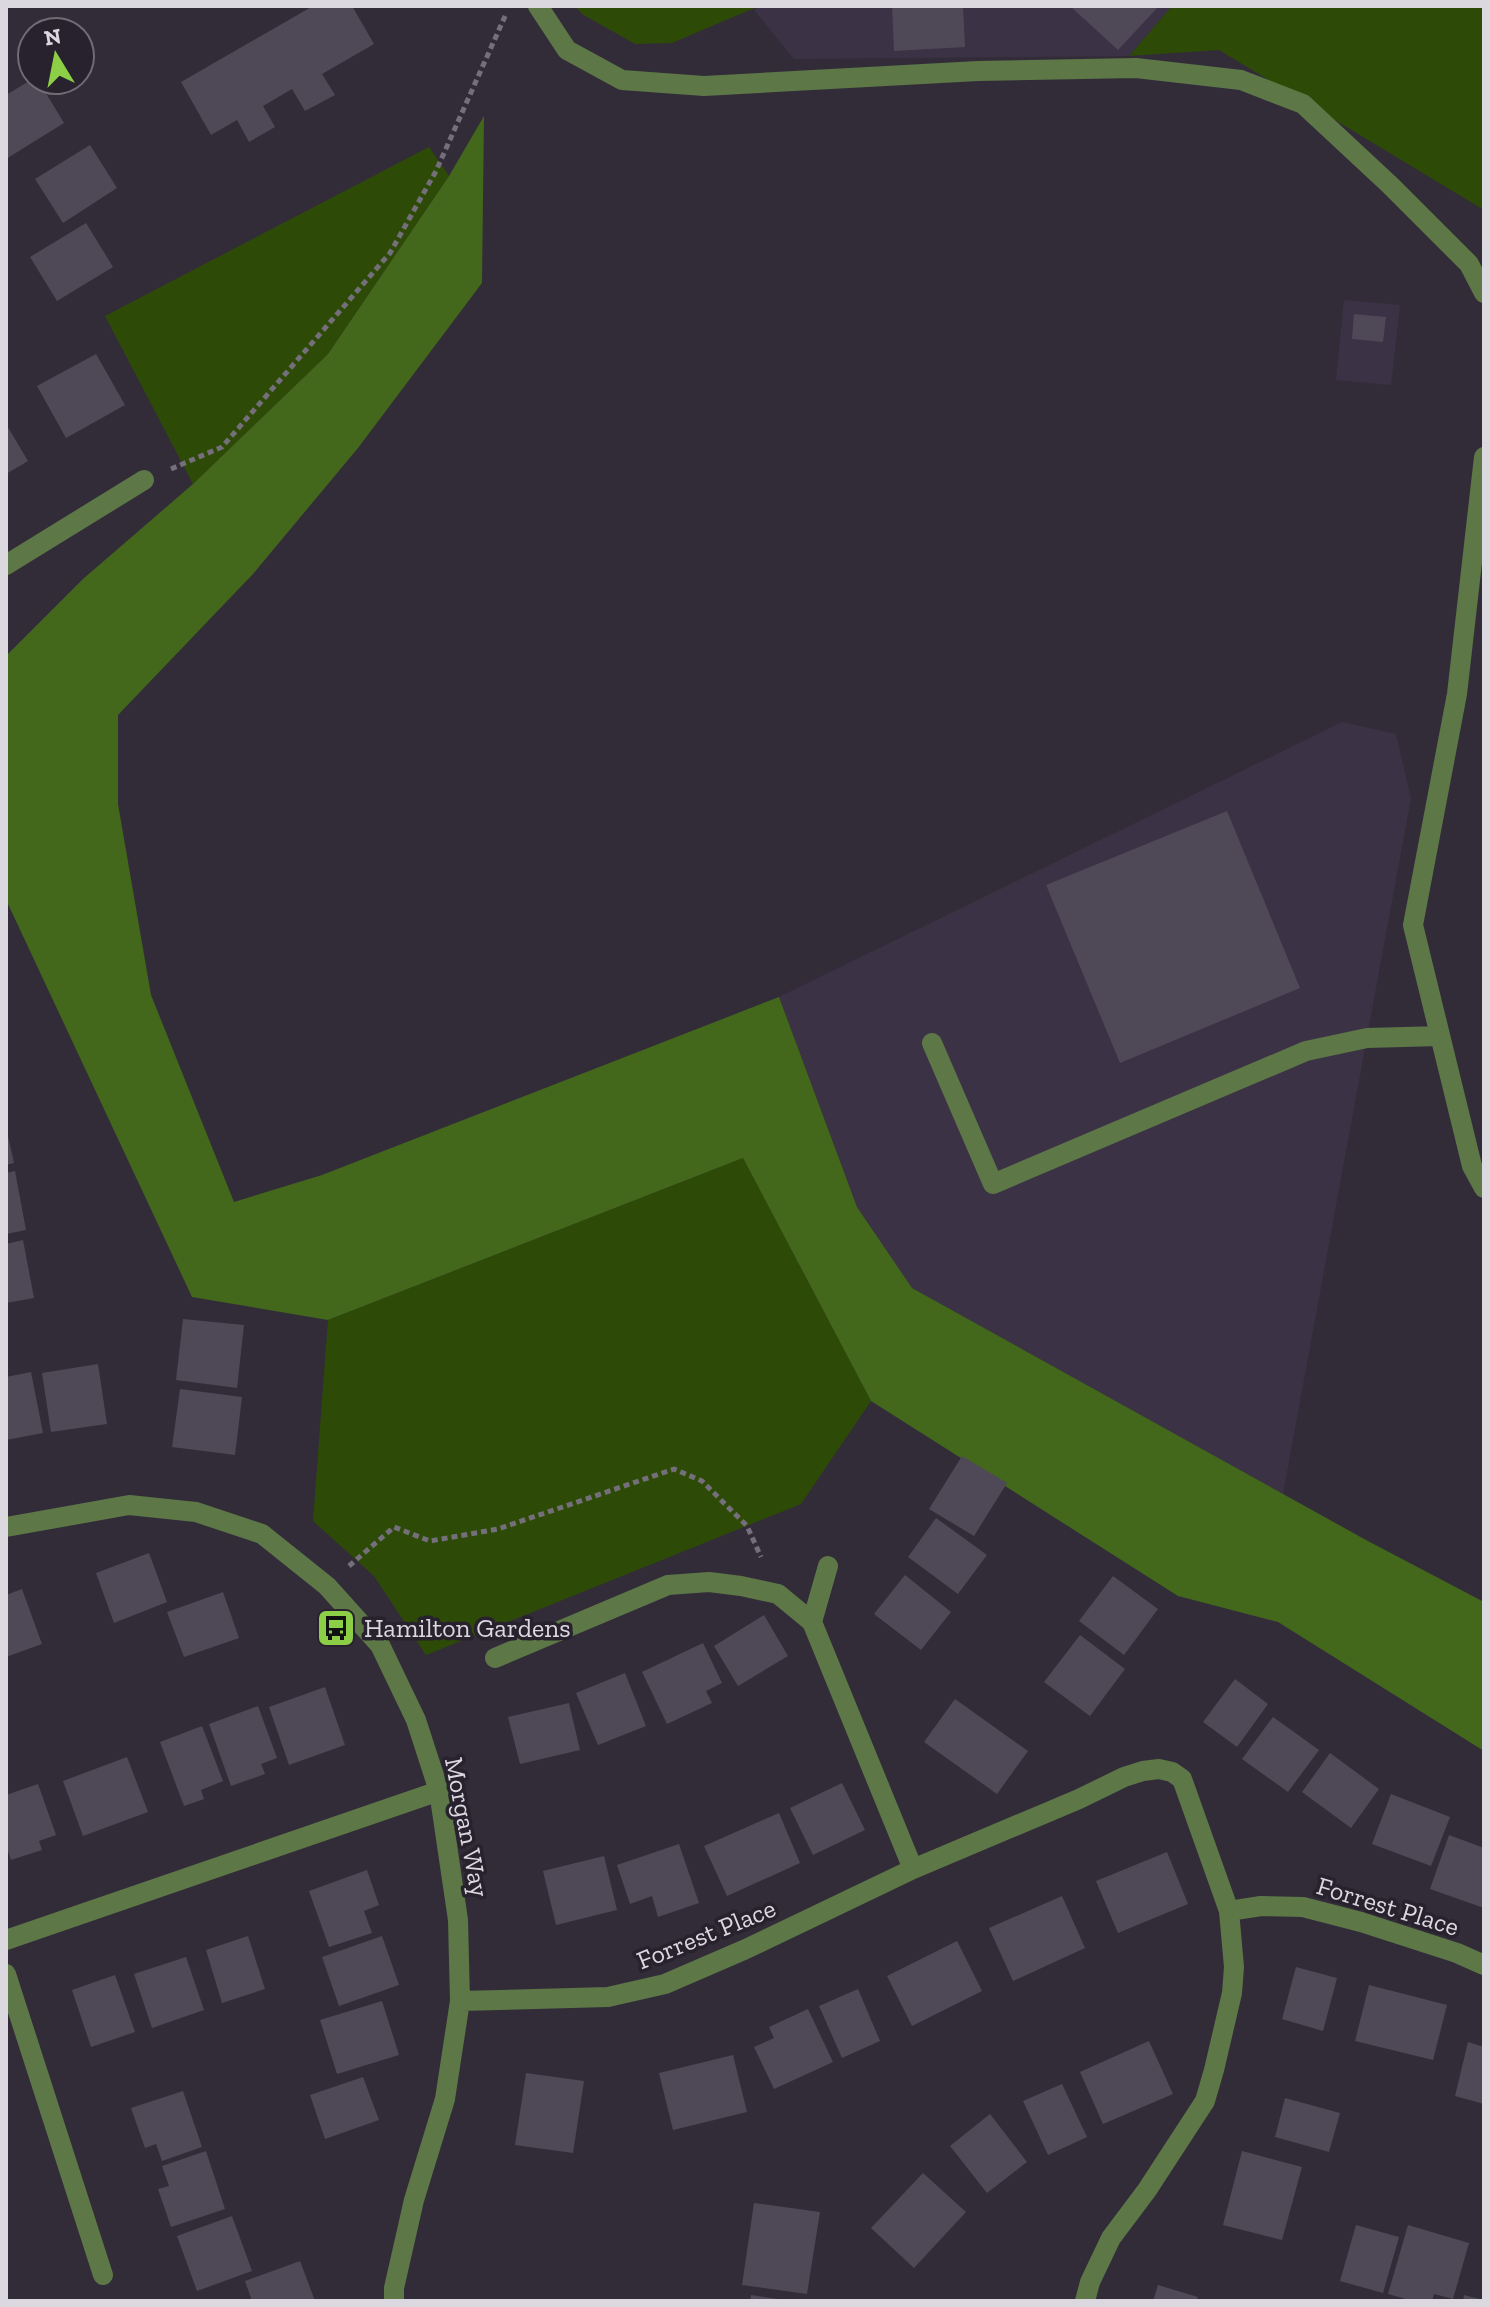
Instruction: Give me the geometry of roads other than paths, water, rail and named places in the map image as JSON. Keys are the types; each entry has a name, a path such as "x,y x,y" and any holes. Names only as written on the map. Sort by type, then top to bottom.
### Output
{"street":[{"path":"538,6 567,50 622,80 704,86 978,71 1136,68 1241,80 1303,104 1469,264 1484,293"},
{"path":"1484,457 1457,694 1413,925 1472,1166 1484,1188"},
{"path":"6,565 144,480"},
{"path":"932,1043 993,1184 1306,1051 1367,1038 1440,1036"},
{"name":"Morgan Way","path":"6,1527 129,1505 196,1512 262,1534 327,1586 380,1645 416,1720 439,1791 458,1920 460,2001 445,2099 414,2200 394,2288 394,2301"},
{"path":"812,1622 828,1566"},
{"path":"495,1658 668,1585 709,1582 778,1594 812,1622 913,1869"},
{"name":"Forrest Place","path":"460,2001 608,1997 665,1984 913,1869 1124,1777 1159,1769 1172,1772 1182,1779 1229,1911 1234,1967 1232,1993 1205,2101 1147,2190 1111,2238 1090,2282 1085,2301"},
{"path":"6,1940 439,1791"},
{"name":"Forrest Place","path":"1229,1911 1261,1906 1303,1907 1361,1922 1457,1953 1484,1965"},
{"path":"6,1974 103,2275"}],"place":[{"name":"Hamilton Gardens","path":"336,1628"}]}
